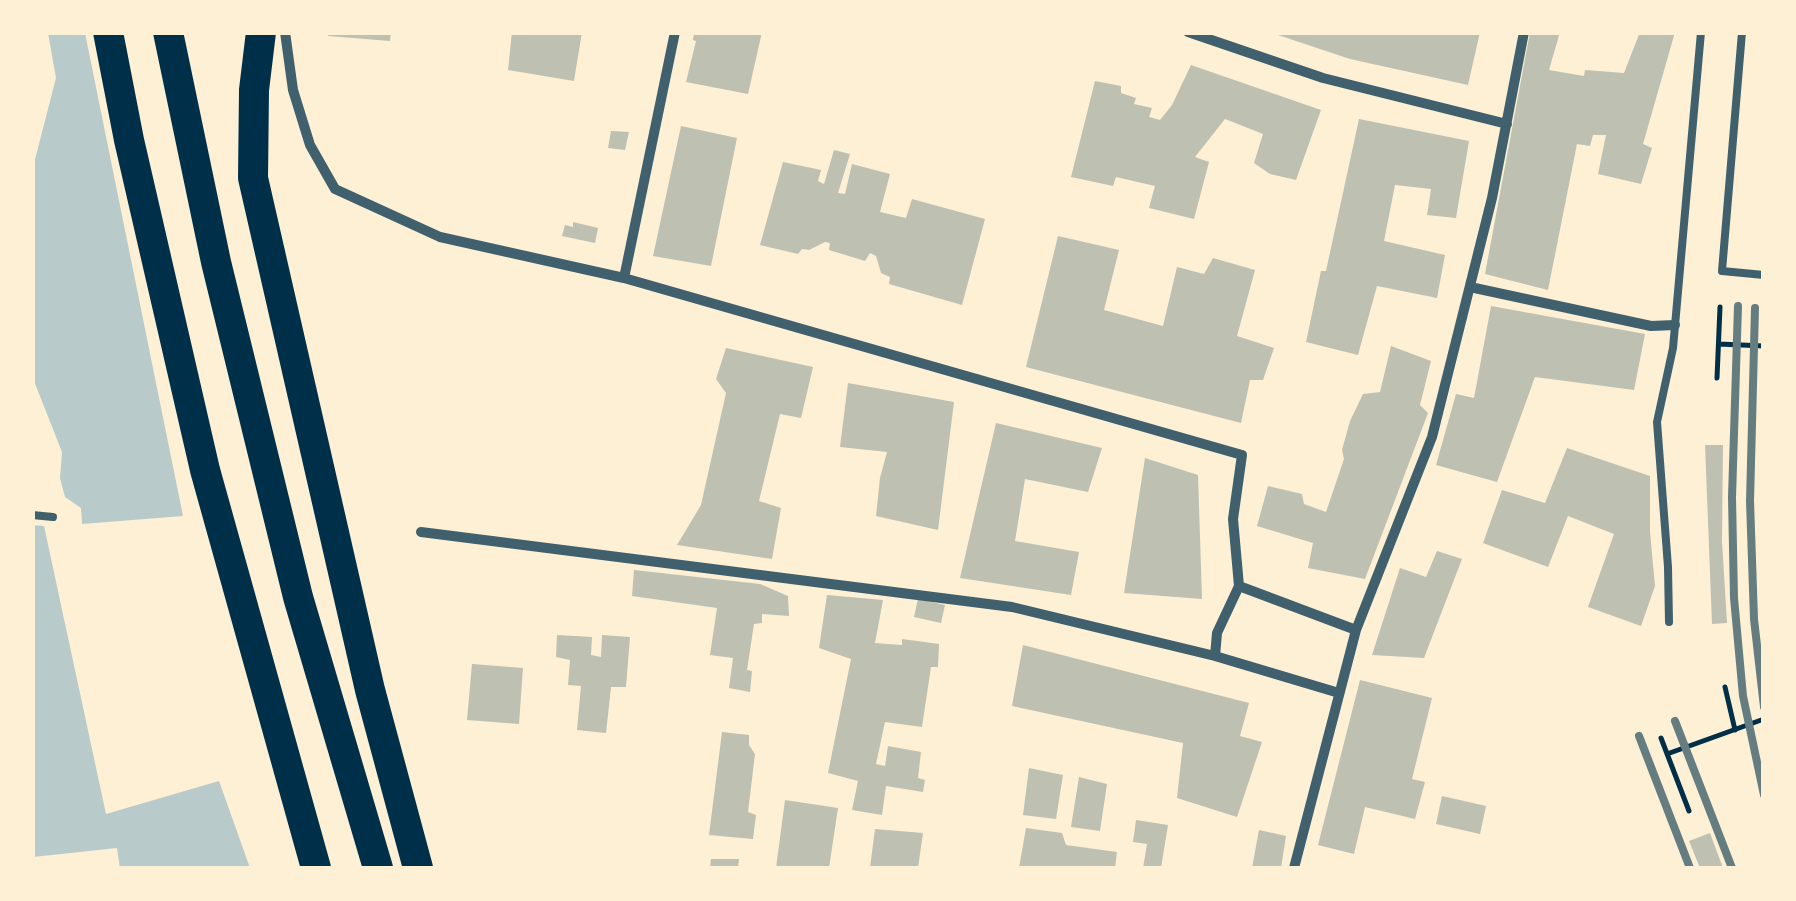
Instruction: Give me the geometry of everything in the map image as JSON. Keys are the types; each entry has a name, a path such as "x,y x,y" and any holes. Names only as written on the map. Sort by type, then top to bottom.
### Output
{"highway":[{"path":"108,32 205,470 316,868"},
{"path":"168,32 216,262 298,597 378,868"},
{"path":"261,32 254,90 253,178 370,690 418,868"}],"street":[{"path":"285,32 293,90 310,144 335,190 440,237 624,278 1242,454 1233,518 1239,586 1226,607 1215,656"},
{"path":"624,278 675,32"},
{"path":"1188,32 1324,78 1506,124"},
{"path":"1294,868 1356,630 1432,438 1470,287 1524,32"},
{"path":"1470,287 1652,326 1674,326"},
{"path":"421,532 1012,607 1215,656 1339,693"},
{"path":"1239,586 1356,630"}],"lane":[{"path":"1668,622 1658,422 1674,326 1701,32"},
{"path":"1742,32 1722,271 1764,275"},
{"path":"32,515 53,517"}],"path":[{"path":"1718,378 1720,307"},
{"path":"1719,344 1764,346"},
{"path":"1725,687 1735,730"},
{"path":"1667,754 1764,719"},
{"path":"1661,738 1689,811"}],"shaded area":[{"path":"48,33 85,33 183,516 82,524 81,508 65,497 60,478 62,452 32,376 32,171 56,78"},
{"path":"32,525 44,526 106,814 219,781 250,868 120,868 117,848 33,857"}],"building":[{"path":"329,32 391,32 390,41 328,36"},
{"path":"512,32 582,32 574,81 508,70"},
{"path":"694,32 762,32 748,94 686,82 696,41"},
{"path":"1480,32 1468,85 1350,59 1272,33"},
{"path":"1530,32 1560,32 1549,70 1584,76 1585,70 1624,73 1640,32 1675,32 1643,144 1652,148 1641,184 1598,174 1606,135 1593,135 1590,146 1577,144 1548,290 1485,274"},
{"path":"1191,65 1321,110 1296,180 1270,174 1254,163 1263,134 1225,119 1195,157 1209,162 1194,219 1149,208 1155,186 1116,177 1113,186 1071,177 1095,81 1121,86 1121,93 1136,98 1134,104 1152,108 1149,117 1160,120 1172,105"},
{"path":"1359,119 1469,141 1456,218 1427,215 1431,189 1395,185 1384,241 1445,255 1437,298 1377,286 1358,355 1306,342 1321,271 1326,271"},
{"path":"681,126 737,138 711,266 653,256"},
{"path":"611,131 629,132 625,150 608,148"},
{"path":"834,150 850,154 838,193 845,194 852,164 890,174 880,212 906,218 912,199 985,219 962,305 889,284 890,277 881,273 876,256 870,253 865,261 829,250 830,243 825,242 798,254 760,245 783,162 821,170 818,181 824,184"},
{"path":"573,222 598,228 595,243 562,236 565,225 573,227"},
{"path":"1058,236 1119,250 1104,310 1163,326 1177,267 1204,274 1213,258 1255,270 1237,336 1274,348 1263,380 1250,380 1241,423 1026,367"},
{"path":"1491,306 1645,334 1634,390 1535,377 1497,482 1436,465 1456,394 1474,398"},
{"path":"1391,346 1431,361 1420,405 1428,413 1365,579 1308,568 1313,543 1257,526 1268,486 1302,494 1304,504 1326,512 1344,459 1342,450 1350,421 1363,394 1380,392"},
{"path":"726,348 813,367 801,418 780,414 759,501 781,508 772,559 677,545 701,505 726,393 716,379"},
{"path":"848,383 954,402 938,530 876,516 887,452 840,447"},
{"path":"996,423 1102,448 1088,492 1025,479 1015,541 1079,552 1071,595 960,578"},
{"path":"1705,445 1723,445 1722,541 1727,623 1712,624"},
{"path":"1567,448 1650,476 1655,586 1641,626 1588,607 1614,534 1568,516 1548,567 1483,543 1502,490 1545,503"},
{"path":"1145,458 1198,475 1202,599 1124,593"},
{"path":"1437,551 1462,559 1424,658 1372,655 1400,568 1426,577"},
{"path":"634,570 760,584 788,596 789,616 762,614 762,623 754,624 747,670 752,671 750,692 729,688 733,658 710,655 717,608 632,596"},
{"path":"827,595 883,600 875,643 902,645 902,639 939,644 938,667 931,667 922,727 885,722 876,764 885,766 888,746 921,752 918,778 925,780 923,792 886,786 882,815 852,810 858,781 828,773 851,659 819,648"},
{"path":"918,599 945,605 941,623 914,617"},
{"path":"557,635 592,637 591,655 601,657 602,635 630,637 626,687 611,687 606,733 577,730 581,686 568,685 570,660 556,657"},
{"path":"1023,645 1249,703 1240,736 1262,742 1237,817 1177,798 1183,743 1012,706"},
{"path":"472,664 523,668 519,724 467,720"},
{"path":"1360,680 1432,698 1412,779 1425,782 1415,819 1365,807 1354,854 1318,845"},
{"path":"722,732 749,735 749,745 755,754 748,812 756,815 753,839 709,835"},
{"path":"1029,768 1063,775 1056,819 1023,815"},
{"path":"1079,777 1107,784 1100,831 1071,827"},
{"path":"1442,796 1486,806 1480,834 1436,824"},
{"path":"785,800 838,808 829,868 776,868"},
{"path":"1136,820 1168,825 1161,868 1143,868 1147,844 1133,842"},
{"path":"1026,828 1062,833 1066,845 1117,852 1115,868 1019,868"},
{"path":"875,829 923,833 918,868 870,868"},
{"path":"1259,830 1286,836 1281,868 1252,868"},
{"path":"1710,833 1723,868 1700,868 1689,841"},
{"path":"711,859 739,859 738,868 710,868"}],"railway":[{"path":"1738,306 1732,497 1734,598 1743,696 1764,795"},
{"path":"1755,308 1750,501 1754,619 1764,707"},
{"path":"1675,721 1732,868"},
{"path":"1639,736 1690,868"}]}
